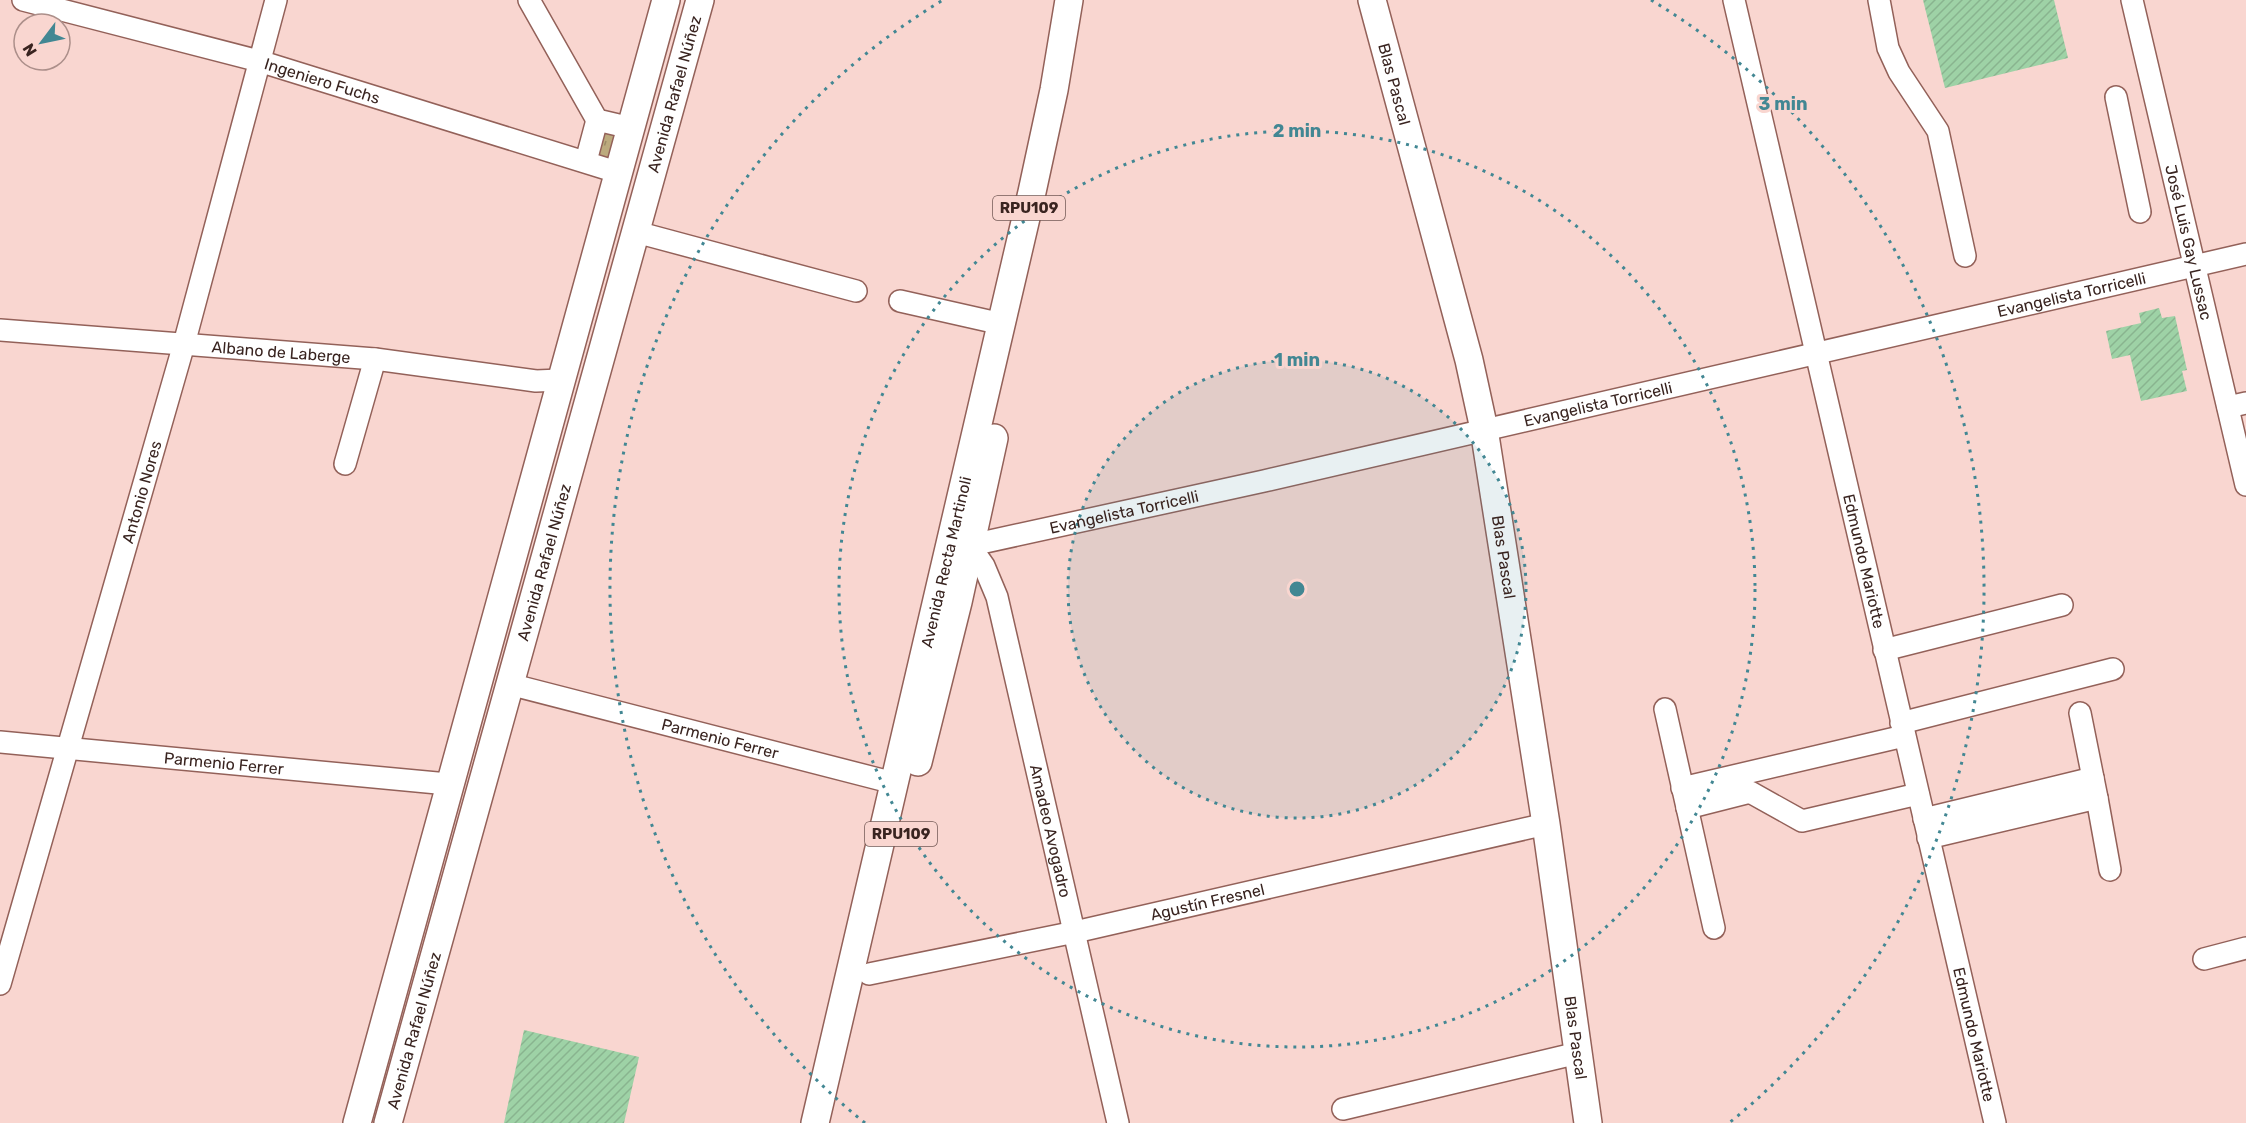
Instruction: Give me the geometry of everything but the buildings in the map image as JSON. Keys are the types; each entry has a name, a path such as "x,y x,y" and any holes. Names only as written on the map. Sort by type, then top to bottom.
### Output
{"main road":[{"name":"Avenida Rafael Núñez","path":"357,1123 448,784 620,173 666,0"},
{"name":"Avenida Rafael Núñez","path":"388,1123 700,0"},
{"name":"RPU109","path":"960,548 963,542 961,533 984,437 980,414 1054,90 1069,0"},
{"name":"Avenida Recta Martinoli","path":"815,1123 894,783 960,548 1050,194 1086,0"},
{"name":"Blas Pascal","path":"1372,0 1469,360 1484,429 1546,824 1588,1123"},
{"path":"631,128 656,122 670,107"},
{"path":"603,348 597,316 630,194 627,181 620,173"},
{"name":"Avenida Recta Martinoli","path":"834,1123 869,974 960,548"}],"street":[{"name":"Ingeniero Fuchs","path":"23,0 259,61 620,173"},
{"name":"Antonio Nores","path":"0,984 184,344 276,0"},
{"path":"529,0 597,120 586,161"},
{"name":"Edmundo Mariotte","path":"1734,0 1995,1123"},
{"path":"1879,0 1888,48 1899,72 1938,131 1965,256"},
{"name":"José Luis Gay Lussac","path":"2132,0 2195,266 2237,405 2246,484"},
{"path":"2116,97 2140,212"},
{"path":"597,120 631,128"},
{"path":"636,232 856,291"},
{"name":"Evangelista Torricelli","path":"960,548 2246,254"},
{"path":"900,301 1002,324"},
{"name":"Albano de Laberge","path":"0,330 375,359 536,381 560,380"},
{"path":"345,464 375,359"},
{"name":"Amadeo Avogadro","path":"960,548 984,566 997,597 1118,1123"},
{"path":"1884,650 2062,605"},
{"path":"1685,798 1748,783 1903,730 2113,669"},
{"name":"Parmenio Ferrer","path":"509,684 894,783"},
{"path":"1665,709 1714,928"},
{"path":"2080,713 2110,870"},
{"name":"Parmenio Ferrer","path":"0,742 448,784"},
{"path":"1748,783 1802,821 1918,794"},
{"path":"1926,829 2095,788"},
{"name":"Agustín Fresnel","path":"869,974 1075,932 1546,824"},
{"path":"2204,959 2246,948"},
{"path":"1343,1109 1578,1053"}],"green space":[{"path":"597,126 620,131 611,163 590,157"}]}
